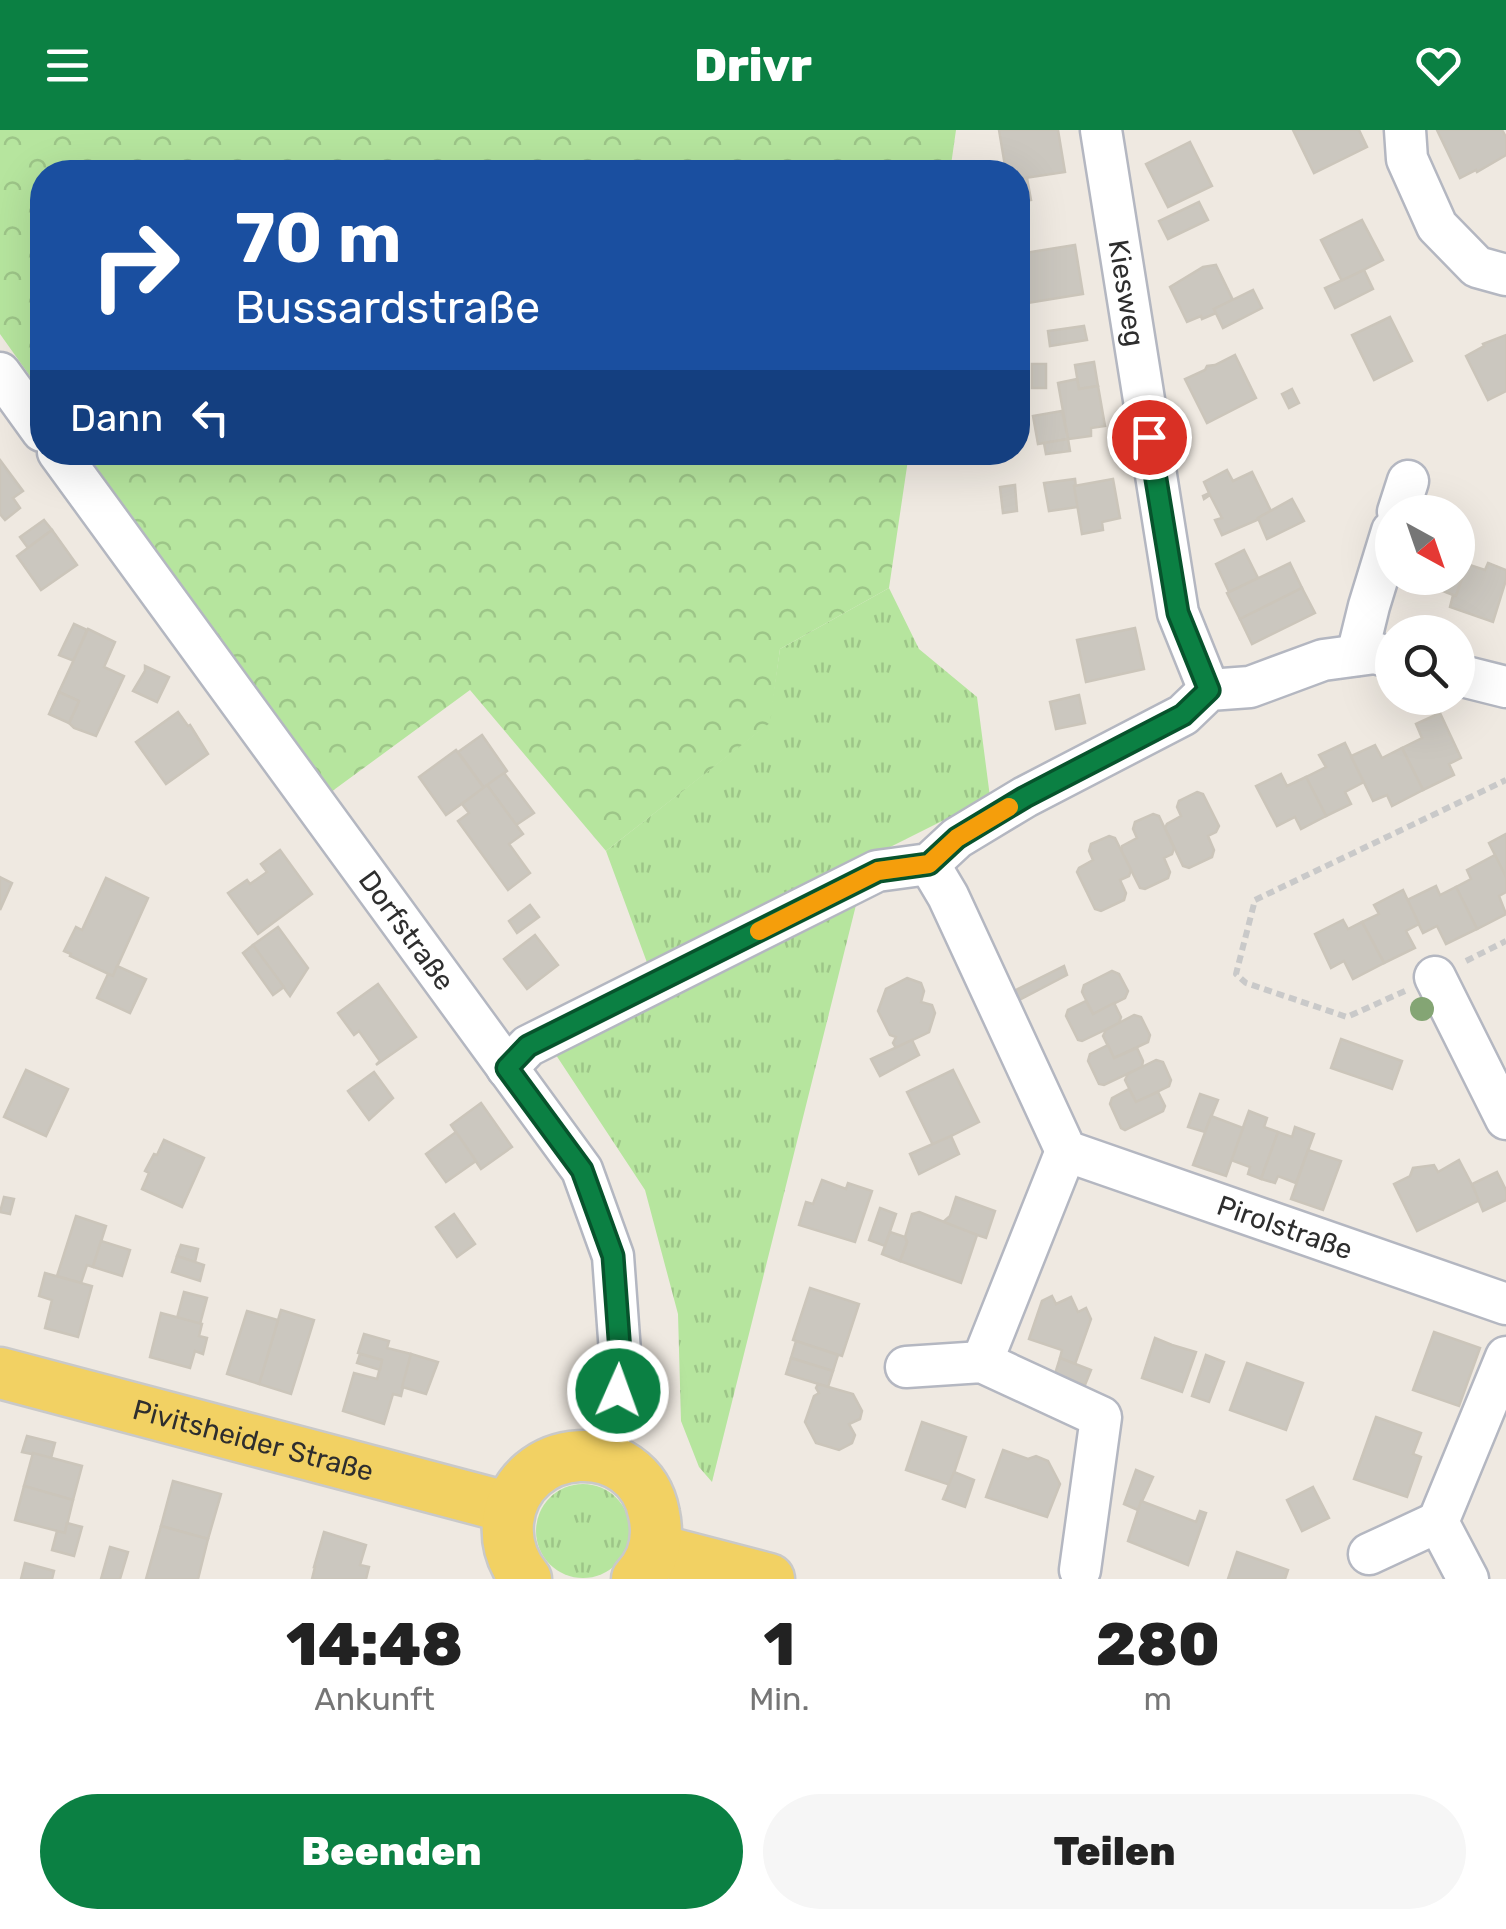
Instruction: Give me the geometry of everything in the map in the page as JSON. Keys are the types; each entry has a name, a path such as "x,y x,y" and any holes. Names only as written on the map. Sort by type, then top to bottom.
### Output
{"main road":[{"name":"Pivitsheider Straße","path":"0,1373 510,1508"},
{"path":"526,1579 516,1566 506,1538 510,1508 520,1486 537,1469 558,1458 582,1455 606,1458 626,1469 642,1485 653,1505 657,1527 646,1564 769,1579"}],"street":[{"name":"Kiesweg","path":"1101,130 1178,613 1209,690"},
{"path":"1405,130 1406,159 1437,226 1477,267 1506,276"},
{"path":"0,373 30,414"},
{"name":"Dorfstraße","path":"67,465 582,1170 613,1256 621,1366 606,1458"},
{"path":"507,1068 528,1046 878,871 929,864 957,838 1025,797 1183,715 1209,690 1250,686 1323,660 1375,656 1369,606 1375,586"},
{"path":"1475,680 1506,688"},
{"path":"929,864 948,896 1066,1151 982,1362"},
{"path":"1435,977 1506,1119"},
{"name":"Pirolstraße","path":"1066,1151 1506,1304"},
{"path":"906,1366 982,1362 1101,1417 1080,1570"},
{"path":"1370,1554 1438,1522 1504,1368"},
{"path":"1438,1522 1468,1579"}],"path":[{"path":"1506,780 1255,900 1236,974 1246,983 1347,1017 1506,941"}],"green space":[{"path":"0,130 956,130 952,160 30,160 30,376 0,334"},
{"path":"95,465 907,465 889,588 780,649 770,723 606,851 470,690 331,792"},
{"path":"889,588 919,649 977,697 990,797 649,968 606,851 769,723 780,649"},
{"path":"857,901 712,1482 699,1467 681,1421 678,1314 645,1190 554,1052"},
{"path":"583,1484 601,1488 616,1498 626,1513 630,1531 626,1549 616,1564 601,1574 583,1578 565,1574 550,1564 540,1549 536,1531 540,1513 550,1498 565,1488"}],"building":[{"path":"999,130 1058,130 1065,172 1030,177 1030,160 1004,160"},
{"path":"1293,130 1359,130 1367,147 1314,173"},
{"path":"1437,130 1502,130 1506,155 1460,178"},
{"path":"1190,142 1212,186 1168,207 1146,164"},
{"path":"1199,202 1208,220 1168,239 1159,221"},
{"path":"1362,220 1383,260 1342,281 1321,240"},
{"path":"1075,245 1083,294 1030,303 1030,252"},
{"path":"1216,265 1233,300 1214,309 1216,313 1187,322 1170,287 1203,267"},
{"path":"1364,270 1373,289 1335,308 1325,288"},
{"path":"1253,290 1262,308 1223,328 1214,309"},
{"path":"1390,317 1412,361 1374,380 1352,335"},
{"path":"1084,326 1087,340 1050,346 1048,331"},
{"path":"1506,335 1506,391 1488,400 1466,356"},
{"path":"1235,355 1256,398 1207,423 1185,379"},
{"path":"1094,362 1098,386 1079,389 1075,365"},
{"path":"1032,364 1046,364 1046,388 1032,388"},
{"path":"1077,379 1079,389 1098,386 1105,426 1091,428 1091,436 1068,439 1058,383"},
{"path":"1292,389 1299,403 1289,408 1282,394"},
{"path":"1062,411 1068,439 1038,444 1033,416"},
{"path":"1068,439 1070,451 1046,454 1044,443"},
{"path":"0,460 23,491 13,498 20,508 5,520 0,514"},
{"path":"1227,470 1233,481 1252,472 1271,511 1222,535 1215,520 1222,518 1210,495 1204,499 1209,493 1204,482"},
{"path":"1075,479 1078,507 1049,511 1044,483"},
{"path":"1113,479 1120,518 1102,522 1103,530 1082,534 1074,486"},
{"path":"1015,485 1017,511 1003,513 1000,487"},
{"path":"1292,499 1304,521 1267,539 1258,518"},
{"path":"44,520 52,530 28,548 20,537"},
{"path":"52,530 77,565 41,590 17,556"},
{"path":"1244,550 1258,578 1229,592 1216,564"},
{"path":"1290,563 1302,588 1240,619 1227,593"},
{"path":"1488,563 1506,570 1493,622 1450,607 1453,595 1475,595 1475,567 1485,570"},
{"path":"1302,588 1315,613 1252,644 1240,619"},
{"path":"74,624 87,630 74,661 59,655"},
{"path":"1135,628 1144,669 1086,682 1077,640"},
{"path":"88,629 115,642 104,667 124,676 96,736 69,723 79,701 59,692"},
{"path":"145,666 169,677 157,702 133,691"},
{"path":"59,692 79,701 69,723 49,714"},
{"path":"1079,695 1085,723 1056,729 1050,702"},
{"path":"178,712 208,754 166,784 136,742"},
{"path":"1441,715 1461,758 1449,764 1454,775 1423,790 1402,748 1422,738 1416,724"},
{"path":"482,735 507,771 484,788 458,752"},
{"path":"1345,743 1364,782 1345,792 1351,804 1326,816 1306,777 1326,767 1319,755"},
{"path":"1375,745 1382,758 1402,748 1423,790 1392,806 1387,795 1373,801 1351,756"},
{"path":"456,750 484,788 446,815 419,777"},
{"path":"504,773 534,813 516,825 487,785"},
{"path":"1281,774 1287,786 1306,777 1326,816 1301,829 1295,817 1277,826 1256,786"},
{"path":"487,785 523,834 509,844 530,873 508,890 458,821 469,813 462,804"},
{"path":"1197,792 1203,794 1219,826 1208,836 1214,850 1212,857 1189,868 1183,866 1165,828 1181,816 1179,801"},
{"path":"1153,814 1159,816 1174,848 1164,858 1170,872 1168,878 1145,889 1140,888 1121,850 1137,838 1135,822"},
{"path":"1506,834 1506,877 1489,843"},
{"path":"1109,836 1115,838 1131,870 1129,876 1120,880 1126,893 1124,900 1101,911 1095,909 1077,872 1093,860 1091,844"},
{"path":"280,850 312,894 258,934 228,893 267,872 261,864"},
{"path":"1495,855 1506,877 1506,892 1499,896 1506,914 1477,929 1456,887 1471,879 1467,870"},
{"path":"0,877 12,883 0,910"},
{"path":"106,878 148,898 113,976 64,951 76,927 82,930"},
{"path":"1436,886 1440,895 1456,887 1477,929 1446,944 1437,926 1423,933 1407,900"},
{"path":"1403,890 1419,924 1406,931 1415,948 1384,963 1362,922 1379,914 1374,905"},
{"path":"530,905 539,917 517,933 509,921"},
{"path":"1343,920 1348,929 1362,922 1384,963 1353,979 1344,961 1331,968 1315,934"},
{"path":"278,927 308,968 290,996 253,945"},
{"path":"535,935 558,965 527,989 504,959"},
{"path":"253,945 284,987 273,995 243,953"},
{"path":"117,966 146,979 130,1013 97,998 108,974 113,976"},
{"path":"1064,966 1067,975 1019,1000 1014,991"},
{"path":"1112,971 1119,974 1128,991 1125,998 1093,1014 1082,992 1084,985"},
{"path":"907,978 921,983 921,1002 932,1005 935,1013 929,1032 896,1048 896,1037 890,1035 878,1011 886,989"},
{"path":"378,984 416,1037 376,1065 380,1061 359,1031 354,1035 338,1013"},
{"path":"1086,1001 1093,1014 1114,1003 1121,1017 1119,1023 1082,1041 1066,1016 1068,1010"},
{"path":"1134,1015 1141,1017 1150,1035 1148,1042 1114,1058 1103,1036 1106,1030"},
{"path":"1341,1039 1402,1061 1392,1089 1331,1068"},
{"path":"912,1040 919,1055 880,1076 871,1059"},
{"path":"1108,1045 1114,1058 1137,1048 1142,1067 1099,1084 1088,1061 1090,1054"},
{"path":"1156,1060 1163,1062 1171,1080 1169,1086 1136,1102 1125,1080 1128,1074"},
{"path":"26,1070 68,1089 46,1136 4,1117"},
{"path":"953,1070 979,1122 933,1145 907,1092"},
{"path":"374,1072 393,1098 369,1120 348,1091"},
{"path":"1129,1089 1136,1102 1158,1092 1165,1106 1163,1111 1125,1130 1110,1104 1112,1098"},
{"path":"1200,1094 1218,1100 1205,1132 1188,1127"},
{"path":"481,1103 512,1147 481,1169 451,1125"},
{"path":"1249,1111 1267,1118 1264,1127 1278,1132 1261,1179 1248,1174 1250,1167 1231,1160"},
{"path":"1211,1116 1243,1128 1226,1176 1193,1165"},
{"path":"1295,1127 1314,1134 1296,1183 1278,1176 1275,1183 1261,1179 1278,1132 1292,1137"},
{"path":"456,1132 476,1161 446,1182 426,1154"},
{"path":"951,1136 959,1154 919,1174 910,1154"},
{"path":"164,1140 204,1158 182,1207 142,1189 149,1173 145,1171"},
{"path":"1308,1150 1341,1161 1323,1210 1291,1199"},
{"path":"1459,1160 1480,1200 1417,1231 1394,1184 1410,1176 1413,1168 1434,1165 1438,1172"},
{"path":"1497,1172 1506,1190 1506,1200 1483,1211 1472,1184"},
{"path":"822,1180 846,1189 848,1183 872,1191 855,1242 799,1225 806,1202 813,1204"},
{"path":"4,1197 14,1199 10,1214 0,1212"},
{"path":"956,1197 995,1211 986,1238 942,1223 950,1216"},
{"path":"880,1208 896,1214 885,1246 869,1240"},
{"path":"919,1212 977,1235 961,1283 900,1261 912,1214"},
{"path":"454,1214 475,1244 457,1257 436,1227"},
{"path":"76,1216 106,1226 93,1267 87,1265 81,1283 57,1276"},
{"path":"890,1232 905,1237 907,1242 900,1261 882,1254"},
{"path":"101,1241 130,1250 122,1276 93,1267"},
{"path":"181,1245 198,1249 195,1262 177,1256"},
{"path":"177,1256 204,1265 200,1281 172,1272"},
{"path":"45,1273 92,1286 78,1337 45,1328 52,1300 39,1296"},
{"path":"810,1288 859,1304 842,1356 793,1340"},
{"path":"184,1292 207,1298 200,1324 177,1318"},
{"path":"1052,1296 1056,1304 1071,1297 1078,1312 1086,1308 1091,1319 1075,1364 1060,1358 1062,1350 1029,1339 1042,1301"},
{"path":"281,1310 314,1320 291,1394 259,1384"},
{"path":"247,1311 278,1320 259,1384 227,1374"},
{"path":"161,1313 202,1324 199,1336 207,1338 203,1354 195,1351 190,1368 150,1357"},
{"path":"1434,1332 1480,1348 1459,1406 1413,1390"},
{"path":"364,1334 389,1341 387,1348 411,1354 401,1396 393,1394 384,1424 343,1411 354,1373 377,1379 382,1360 358,1353"},
{"path":"1155,1338 1196,1352 1182,1392 1142,1378"},
{"path":"796,1341 838,1355 833,1371 791,1358"},
{"path":"360,1354 382,1360 380,1370 357,1363"},
{"path":"411,1354 438,1362 426,1394 402,1387"},
{"path":"1206,1355 1224,1362 1209,1402 1192,1396"},
{"path":"791,1358 833,1371 828,1387 786,1374"},
{"path":"1060,1358 1091,1370 1085,1385 1055,1374"},
{"path":"1247,1363 1303,1383 1286,1430 1230,1410"},
{"path":"818,1384 853,1394 862,1411 860,1419 849,1424 855,1435 852,1443 839,1450 816,1443 805,1422 814,1396 819,1393"},
{"path":"1376,1417 1421,1433 1413,1454 1421,1457 1407,1497 1354,1479"},
{"path":"922,1422 966,1437 950,1485 906,1470"},
{"path":"27,1436 55,1443 51,1458 22,1452"},
{"path":"1003,1450 1048,1461 1060,1484 1047,1517 986,1497"},
{"path":"33,1453 82,1466 73,1500 24,1486"},
{"path":"1136,1470 1153,1477 1138,1510 1124,1504"},
{"path":"954,1472 974,1480 965,1507 943,1499"},
{"path":"173,1481 221,1494 208,1539 161,1526"},
{"path":"24,1486 73,1500 65,1533 15,1520"},
{"path":"1313,1487 1329,1518 1302,1531 1287,1500"},
{"path":"1141,1501 1196,1522 1200,1511 1206,1513 1188,1565 1128,1541"},
{"path":"67,1523 82,1527 74,1556 52,1550 57,1531 65,1533"},
{"path":"161,1526 208,1539 198,1579 146,1579"},
{"path":"324,1532 366,1545 360,1565 369,1567 366,1579 312,1579"},
{"path":"110,1547 128,1552 120,1579 101,1579"},
{"path":"1237,1552 1288,1570 1285,1579 1228,1579"},
{"path":"25,1563 54,1571 52,1579 21,1579"}],"slow traffic":[{"path":"759,931 878,871 929,864 957,838 1009,807"}],"route":[{"path":"618,1391 621,1366 613,1256 582,1170 507,1068 528,1046 878,871 929,864 957,838 1025,797 1183,715 1209,690 1178,613 1149,437"}]}
